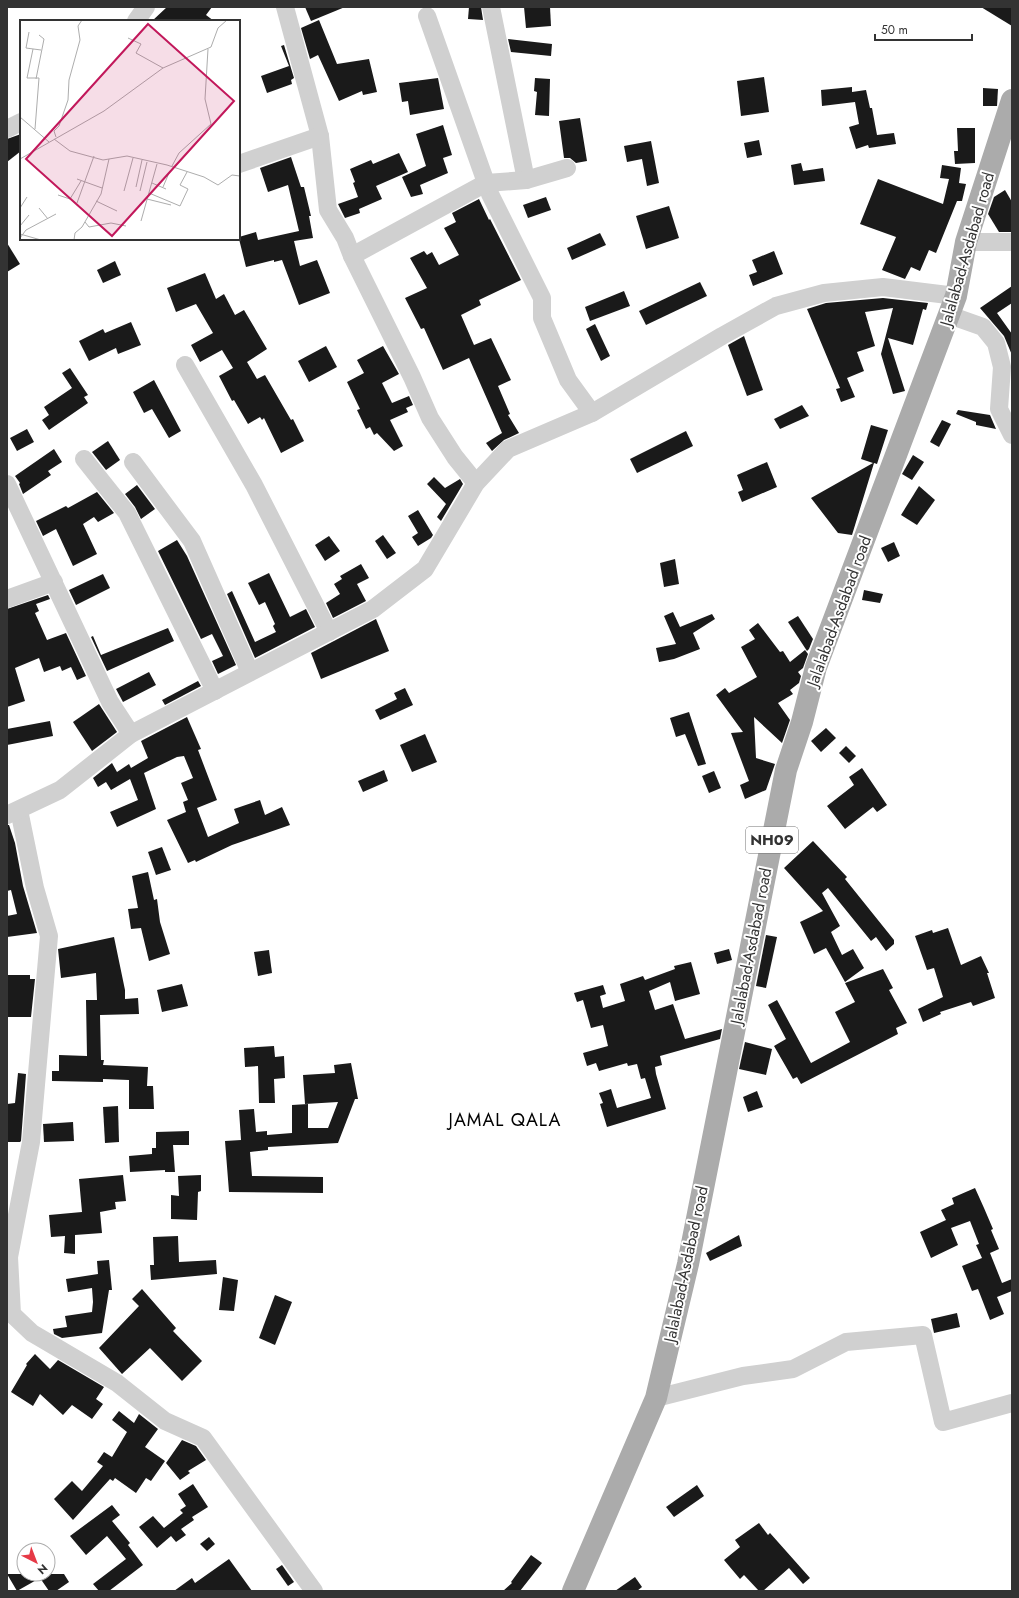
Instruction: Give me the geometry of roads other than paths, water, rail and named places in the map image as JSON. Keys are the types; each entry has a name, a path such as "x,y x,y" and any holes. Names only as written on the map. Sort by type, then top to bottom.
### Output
{"main road":[{"name":"Jalalabad-Asdabad road","path":"572,1591 656,1398 688,1264 786,770 802,722 816,667 953,305 966,242 1012,100"}],"street":[{"path":"137,20 146,7"},
{"path":"285,7 320,136 328,210 345,238 352,256 412,376 430,418 455,457 476,483"},
{"path":"490,7 526,180"},
{"path":"426,16 486,183 542,298 542,318 568,380 592,413"},
{"path":"7,129 20,122"},
{"path":"240,164 320,136"},
{"path":"352,256 486,183 526,180 567,168"},
{"path":"966,242 1012,242"},
{"path":"314,1591 203,1438 165,1421 117,1383 32,1333 12,1314 9,1257 31,1142 49,936 13,813 60,790 131,734 373,609 426,569 476,483 508,449 592,413 722,336 776,306 824,293 883,287 953,305 983,327 996,343 1002,367 999,409 1012,436"},
{"path":"186,365 254,486 329,632"},
{"path":"84,459 130,519 215,690"},
{"path":"133,462 192,541 250,672"},
{"path":"7,484 11,505 54,582 110,702 131,734"},
{"path":"7,599 54,582"},
{"path":"656,1398 743,1376 793,1369 846,1342 924,1335 943,1422 1012,1403"}],"district":[{"name":"JAMAL QALA","path":"505,1120"}]}
